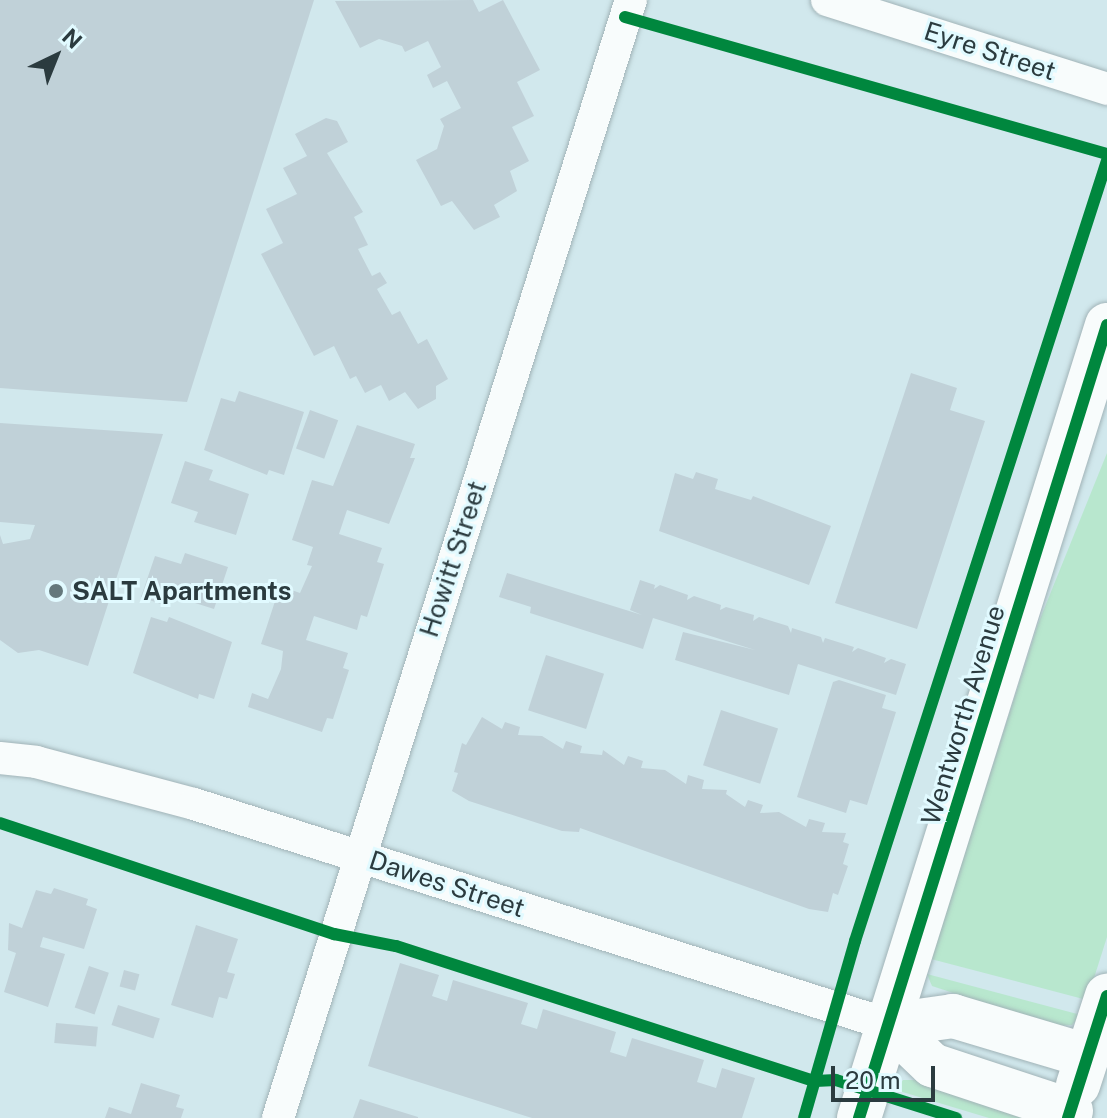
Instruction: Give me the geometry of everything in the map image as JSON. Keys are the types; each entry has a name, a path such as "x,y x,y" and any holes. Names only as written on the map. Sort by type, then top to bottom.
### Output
{"main road":[{"name":"Wentworth Avenue","path":"859,1118 1106,330"},
{"path":"890,1025 932,1065 1077,1116 1097,1059 1107,996"},
{"path":"890,1025 953,1016 1097,1059"}],"street":[{"name":"Howitt Street","path":"278,1118 631,0"},
{"name":"Eyre Street","path":"827,0 1107,89"},
{"name":"Dawes Street","path":"0,758 36,762 179,800 890,1025"}],"green space":[{"path":"1107,453 1107,937 1087,1000 931,959 1038,624"},
{"path":"927,974 1081,1015 1072,1025 1054,1026 932,986"},
{"path":"903,1080 917,1080 1034,1118 989,1118 896,1090"}],"building":[{"path":"0,0 314,0 187,402 0,388"},
{"path":"473,0 479,12 503,0 540,70 517,82 534,116 512,127 529,161 510,171 517,191 494,205 500,217 474,230 452,201 441,206 416,160 437,149 444,126 440,119 461,108 447,81 433,88 427,75 441,67 428,41 405,52 402,46 379,39 360,48 335,1"},
{"path":"326,118 337,121 348,142 327,153 363,212 354,217 368,245 358,249 372,276 380,272 387,283 377,289 392,315 400,311 418,344 427,339 448,379 436,386 436,399 418,409 405,392 389,401 381,385 365,393 356,376 350,379 334,346 314,356 261,254 283,243 266,209 297,194 283,168 307,156 295,134"},
{"path":"911,373 957,388 950,410 985,421 917,629 835,603"},
{"path":"239,391 304,412 284,475 269,470 267,475 204,450 221,398 235,402"},
{"path":"310,410 338,420 324,459 296,449"},
{"name":"SALT Apartments","path":"0,423 163,434 88,666 39,650 18,653 0,640 0,535 3,544 30,539 35,525 0,522"},
{"path":"357,425 415,444 410,458 415,458 389,524 347,510 339,534 382,548 377,562 384,564 367,617 361,615 357,630 314,616 306,640 348,653 343,668 349,670 333,719 327,718 322,732 248,707 252,693 268,699 281,669 283,651 261,644 280,586 300,593 312,566 307,565 313,547 292,540 312,480 333,486"},
{"path":"185,461 213,470 209,480 249,494 236,535 194,522 198,512 171,503"},
{"path":"696,472 718,479 715,489 751,500 753,496 831,526 809,585 659,531 675,473 693,479"},
{"path":"185,553 228,567 214,609 173,596 169,607 141,597 155,556 181,564"},
{"path":"507,573 642,615 630,610 640,580 655,585 654,589 660,585 688,595 687,600 694,596 721,605 720,610 726,607 754,615 753,621 759,617 788,626 791,633 792,628 821,637 823,643 825,638 854,647 852,652 858,648 886,658 884,663 891,659 906,664 896,695 798,664 789,695 675,660 683,632 755,650 653,618 643,649 530,613 531,607 499,597"},
{"path":"151,617 167,622 169,617 232,642 214,699 199,694 198,699 133,673"},
{"path":"546,655 604,674 586,729 528,710"},
{"path":"839,680 886,695 882,708 896,712 867,805 850,800 846,813 797,797 833,682"},
{"path":"721,710 778,729 760,784 703,765"},
{"path":"482,717 502,729 505,722 520,727 518,735 542,736 563,749 566,741 582,746 580,753 602,755 603,750 624,765 628,756 643,761 641,768 665,770 686,784 688,775 704,780 702,789 727,790 726,794 745,807 748,800 763,805 760,813 779,812 806,827 809,819 825,823 822,832 846,833 843,842 849,844 843,864 848,866 838,895 833,893 828,912 809,909 580,828 579,832 562,831 469,801 452,791 458,773 454,772 462,743 466,745"},
{"path":"54,888 88,899 86,905 97,909 84,949 43,937 40,947 65,954 48,1007 4,992 16,953 8,950 9,923 22,928 36,890 51,894"},
{"path":"196,925 238,939 227,972 235,974 227,999 219,997 213,1018 171,1005"},
{"path":"400,963 439,975 432,996 447,1001 453,980 528,1003 521,1024 537,1029 543,1009 616,1032 610,1052 626,1057 632,1038 704,1060 697,1082 716,1088 722,1068 755,1078 742,1118 532,1118 368,1066"},
{"path":"89,966 109,973 95,1014 75,1008"},
{"path":"124,970 139,974 135,991 120,986"},
{"path":"118,1005 160,1019 153,1039 112,1025"},
{"path":"56,1023 98,1027 96,1047 54,1043"},
{"path":"141,1083 180,1095 176,1107 184,1109 181,1118 105,1118 109,1107 131,1114"},
{"path":"360,1099 418,1117 418,1118 353,1118"}],"cycle path":[{"path":"625,17 1107,154"},
{"path":"804,1118 855,941 1107,161"},
{"path":"859,1118 1107,325"},
{"path":"0,823 334,934 396,946 815,1081 836,1080 956,1118"},
{"path":"1068,1118 1107,996"}],"place":[{"name":"SALT Apartments","path":"56,591"}]}
